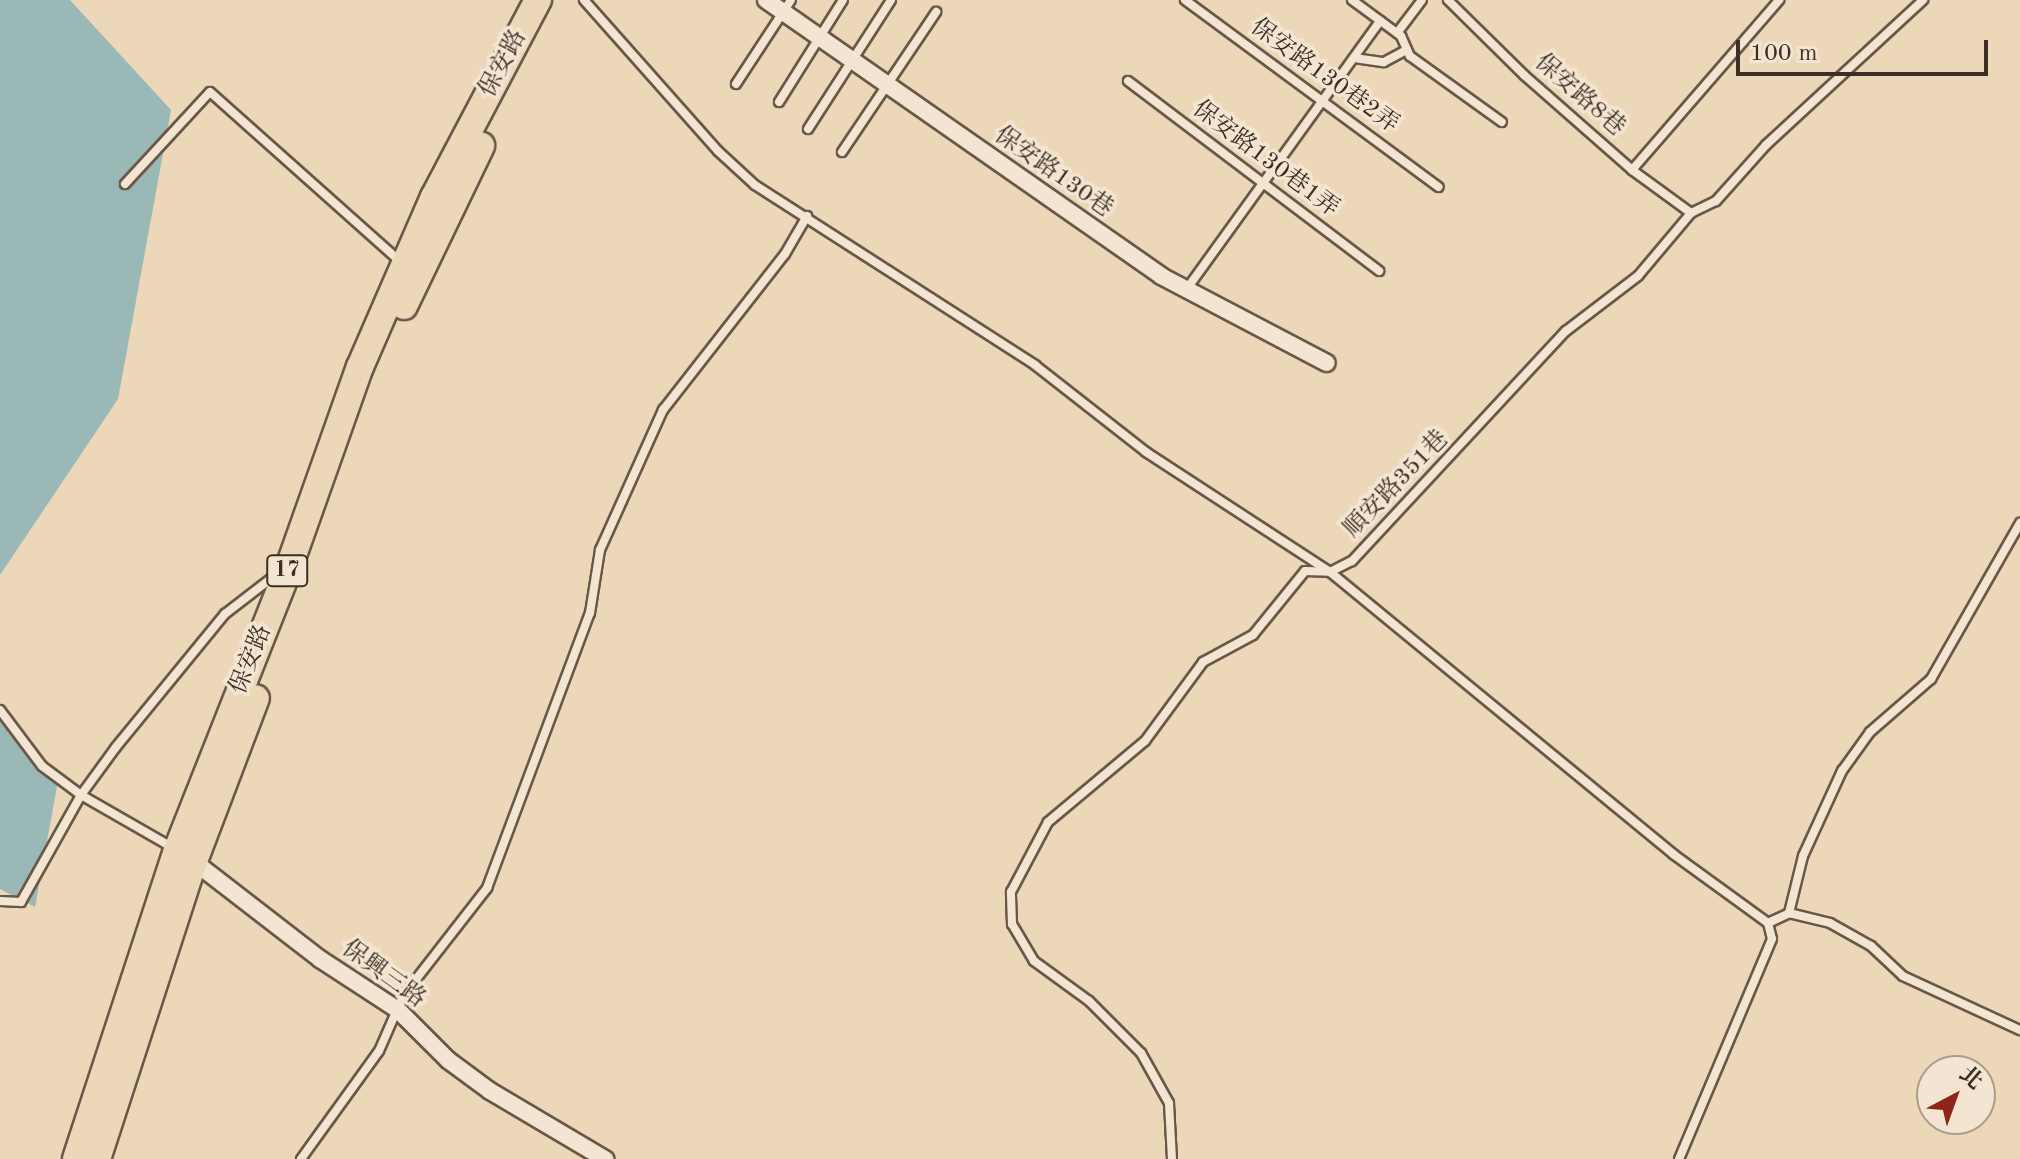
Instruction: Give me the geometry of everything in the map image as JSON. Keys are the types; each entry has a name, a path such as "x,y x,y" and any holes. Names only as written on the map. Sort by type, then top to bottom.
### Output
{"main road":[{"name":"保安路","path":"76,1159 289,567 403,263 546,2"},
{"name":"保安路","path":"97,1159 185,856 378,364 438,229 546,2"}],"street":[{"name":"保安路130巷","path":"766,0 786,6 818,36 883,86 1185,290 1327,363"},
{"name":"保興三路","path":"185,856 320,959 398,1010 448,1060 490,1091 605,1159"}],"lane":[{"path":"584,0 718,151 755,185 1035,365 1146,452 1330,572 1673,854 1768,923 1772,939 1679,1159"},
{"path":"779,102 843,0"},
{"path":"808,129 891,0"},
{"name":"保安路130巷2弄","path":"1185,0 1439,187"},
{"path":"1352,0 1397,33 1407,50 1502,122"},
{"path":"1397,33 1422,0"},
{"name":"保安路8巷","path":"1448,0 1632,170 1691,213"},
{"path":"1632,170 1779,0"},
{"name":"順安路351巷","path":"1172,1159 1169,1103 1131,1038 1049,974 1020,945 1012,924 1011,892 1048,822 1145,741 1203,662 1253,635 1305,571 1330,572 1352,561 1566,331 1638,276 1691,213 1716,201 1766,145 1923,0"},
{"path":"736,84 786,6"},
{"path":"842,152 883,86 936,12"},
{"path":"1185,290 1380,21"},
{"path":"1354,58 1384,62 1407,50"},
{"name":"保安路130巷1弄","path":"1128,81 1379,271"},
{"path":"125,184 210,92 403,263"},
{"path":"301,1159 379,1051 398,1010 494,872 590,613 600,550 663,410 785,254 807,216"},
{"path":"1789,913 1803,856 1842,771 1870,732 1931,679 2020,523"},
{"path":"0,901 21,902 81,795 225,614 254,587 289,567"},
{"path":"0,710 35,760 81,795 185,856"},
{"path":"1768,923 1789,913 1830,923 1871,946 1903,976 2020,1030"}],"water":[{"path":"0,0 70,0 171,110 118,399 0,575"},
{"path":"0,716 58,781 35,907 0,889"}]}
